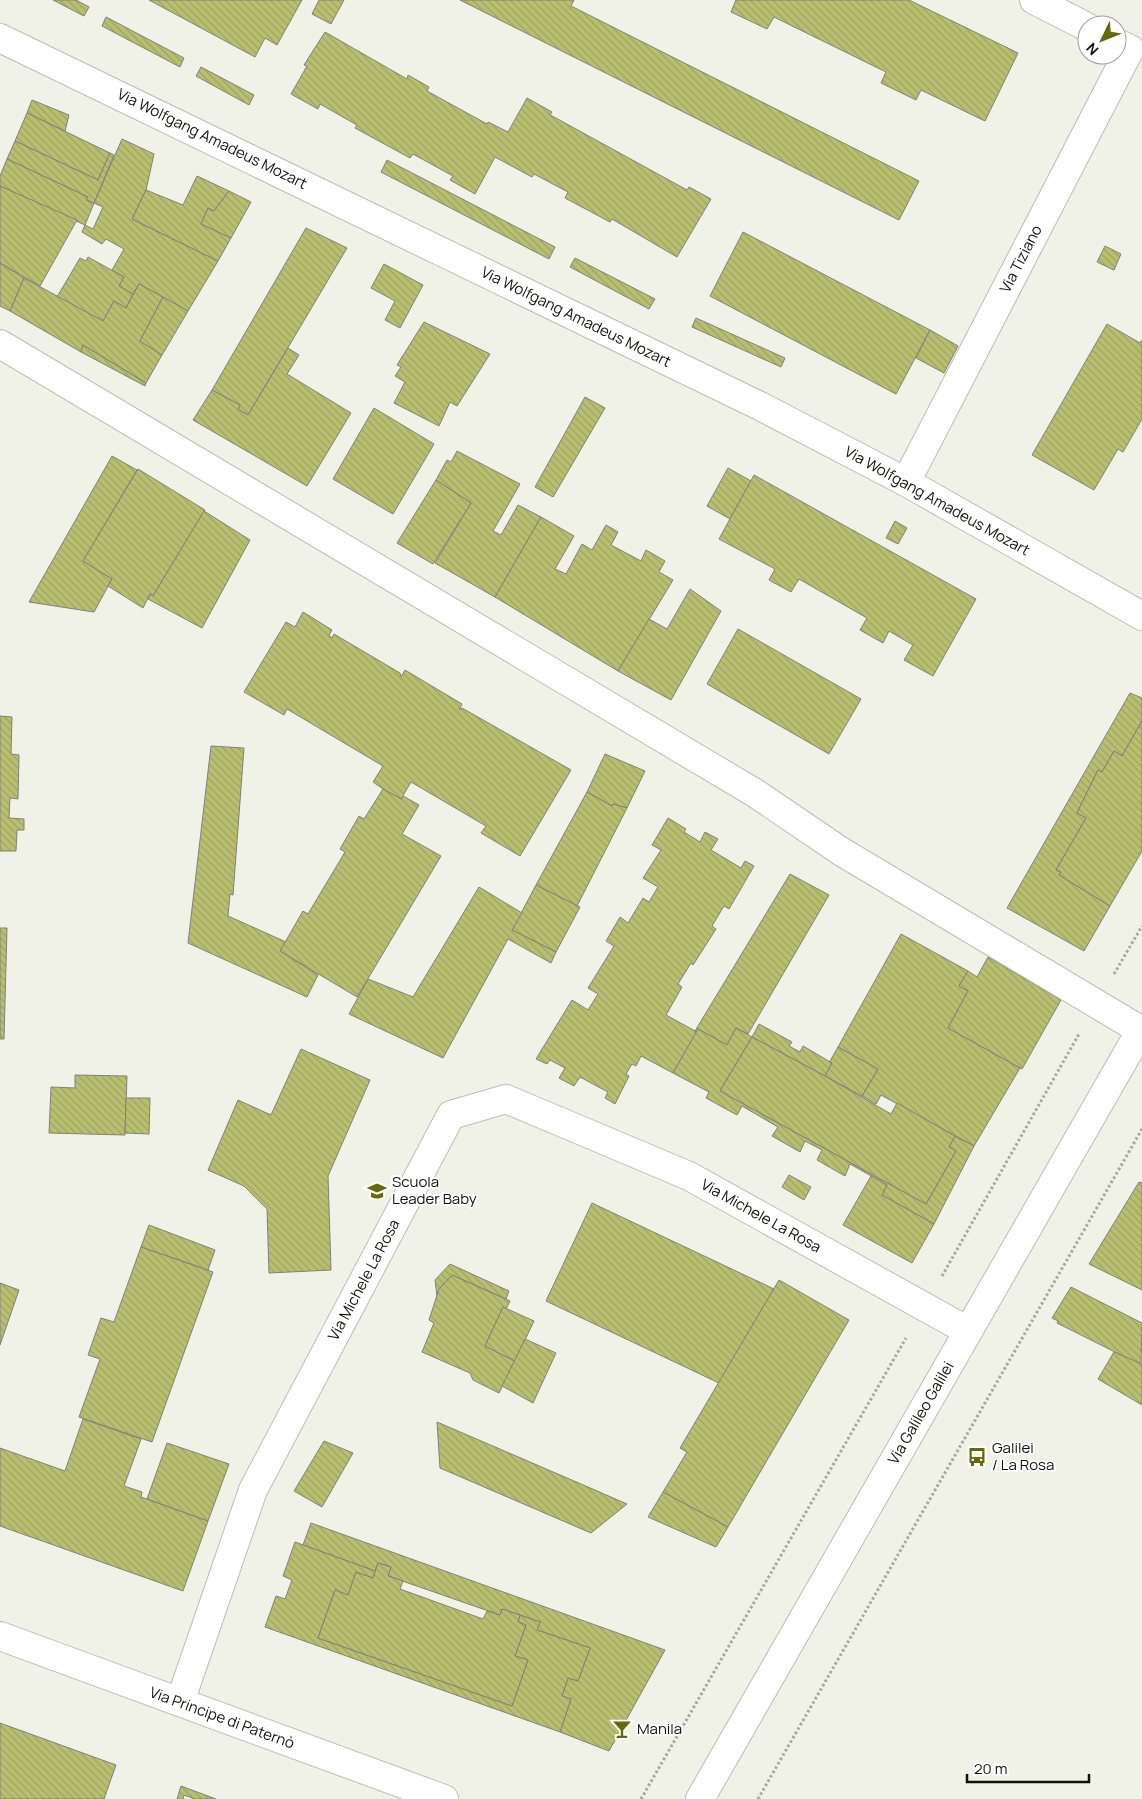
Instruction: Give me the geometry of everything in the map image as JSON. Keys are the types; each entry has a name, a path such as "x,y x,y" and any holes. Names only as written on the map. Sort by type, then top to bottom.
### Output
{"street":[{"path":"1034,0 1077,22"},
{"name":"Via Wolfgang Amadeus Mozart","path":"0,38 760,406 906,482 1142,616"},
{"name":"Via Tiziano","path":"906,482 1122,65"},
{"path":"0,344 755,793 842,852 1142,1030"},
{"name":"Via Galileo Galilei","path":"700,1799 1142,1030"},
{"name":"Via Michele La Rosa","path":"180,1702 253,1490 451,1115 506,1099 690,1176 968,1331"},
{"name":"Via Principe di Paternò","path":"0,1636 444,1799"}],"path":[{"path":"1109,982 1142,926"},
{"path":"641,1799 925,1307 1082,1029"},
{"path":"758,1799 1142,1129"}],"building":[{"path":"53,0 76,0 89,7 84,16"},
{"path":"149,0 302,0 277,45 265,38 255,57"},
{"path":"319,0 344,0 331,24 312,14"},
{"path":"460,0 574,0 571,6 919,181 899,220"},
{"path":"736,0 909,0 1018,53 985,121 921,90 916,100 881,83 886,72 774,17 767,29 731,12"},
{"path":"106,17 184,58 180,67 102,26"},
{"path":"325,32 407,79 408,75 429,87 427,91 487,124 488,122 508,132 527,98 552,112 550,115 687,190 689,187 711,199 677,257 612,219 610,222 565,198 568,192 534,174 532,177 495,157 475,194 450,180 453,176 413,154 410,158 355,128 357,125 320,104 318,109 291,94 307,66 304,65"},
{"path":"201,67 254,95 249,105 196,76"},
{"path":"32,100 69,115 65,131 27,113"},
{"path":"27,113 110,153 98,180 15,141"},
{"path":"122,139 154,154 146,190 132,219 218,261 188,311 139,284 133,294 119,286 124,277 112,270 124,249 106,239 102,244 82,232 85,225 93,229 103,207 94,203"},
{"path":"15,141 98,180 110,153 114,155 94,203 86,200 88,197 7,159"},
{"path":"7,159 88,197 86,200 94,203 85,225 0,186 0,176"},
{"path":"387,160 555,247 549,259 381,172"},
{"path":"197,176 229,191 214,211 208,208 201,224 231,238 218,261 132,219 146,190 183,205"},
{"path":"0,186 77,220 40,286 0,263"},
{"path":"229,191 251,202 231,238 201,224 208,208 214,211"},
{"path":"306,228 347,248 248,415 238,409 240,405 212,390"},
{"path":"743,232 930,330 896,394 710,296"},
{"path":"1105,246 1121,254 1114,270 1097,262"},
{"path":"88,257 124,277 119,286 133,294 126,308 114,301 103,321 57,297 80,258 86,261"},
{"path":"575,258 655,299 649,309 570,267"},
{"path":"0,263 24,278 10,311 0,306"},
{"path":"384,264 423,285 400,328 385,320 395,301 371,288"},
{"path":"24,278 103,321 114,301 126,308 139,284 163,297 140,341 162,355 146,383 83,345 81,352 10,311"},
{"path":"163,297 188,311 162,355 140,341"},
{"path":"696,318 785,358 781,367 692,327"},
{"path":"424,322 490,354 457,406 450,402 439,426 394,403 405,382 395,376 401,367 397,365"},
{"path":"1107,324 1140,343 1142,340 1142,419 1123,452 1118,449 1094,490 1032,455"},
{"path":"930,330 958,346 944,373 916,358"},
{"path":"83,345 146,383 145,386 81,352"},
{"path":"288,348 299,355 287,374 351,413 307,486 193,420 212,390 240,405 238,409 248,415"},
{"path":"585,397 605,408 553,497 535,487"},
{"path":"374,408 434,444 393,514 333,479"},
{"path":"457,451 520,484 493,531 501,535 518,505 541,517 495,597 435,563 471,503 436,480 447,460 451,462"},
{"path":"112,456 137,470 83,561 112,579 94,612 29,602"},
{"path":"728,468 751,481 730,519 707,506"},
{"path":"138,469 205,510 153,596 150,594 143,608 108,586 112,579 83,561"},
{"path":"754,475 976,599 933,676 904,660 913,645 889,631 883,643 860,630 867,618 799,579 791,592 769,580 775,569 719,539"},
{"path":"436,480 471,503 433,564 397,543"},
{"path":"204,511 250,540 202,628 148,599 150,594 153,596"},
{"path":"541,517 574,536 555,569 566,574 582,544 592,550 606,525 618,532 611,545 641,561 646,550 665,561 659,572 673,580 618,671 495,597"},
{"path":"895,521 907,528 898,544 886,538"},
{"path":"690,589 721,611 671,700 618,671 649,619 667,629"},
{"path":"303,612 332,630 329,635 332,638 334,634 400,673 401,677 405,670 462,704 459,710 462,708 571,770 520,856 481,833 486,826 411,782 401,799 383,789 373,782 383,766 287,709 284,715 244,692 286,622 295,627"},
{"path":"738,629 861,699 829,754 707,684"},
{"path":"1130,693 1142,698 1142,721 1122,756 1114,751 1102,772 1098,770 1077,813 1086,818 1056,870 1061,872 1059,875 1110,906 1084,951 1007,908"},
{"path":"0,716 12,717 11,754 19,755 18,799 10,798 9,818 24,819 24,830 17,830 16,851 0,851"},
{"path":"1142,721 1142,851 1110,906 1059,875 1061,872 1056,870 1086,818 1077,813 1098,770 1102,772 1114,751 1122,756"},
{"path":"211,746 244,748 233,895 230,894 228,916 286,942 280,951 318,975 307,997 188,943"},
{"path":"605,754 645,771 627,808 613,804 612,806 587,792"},
{"path":"383,789 401,799 403,796 419,805 402,834 441,856 357,997 280,951 303,911 308,914 345,852 340,849 359,816 364,819"},
{"path":"587,792 612,806 613,804 627,808 577,906 536,885"},
{"path":"668,818 686,829 684,832 700,842 705,832 718,839 711,850 741,868 745,861 754,866 729,909 724,906 712,926 716,929 693,965 691,963 678,984 682,987 666,1015 697,1032 673,1073 641,1056 636,1066 632,1064 626,1074 629,1076 615,1104 605,1098 608,1092 580,1077 574,1086 559,1078 565,1068 550,1060 547,1064 536,1059 572,1000 588,1010 598,994 588,988 614,946 606,941 620,917 628,923 643,898 649,902 658,887 643,878 661,850 652,845"},
{"path":"790,874 829,895 748,1034 736,1028 727,1045 698,1029 697,1032 695,1031"},
{"path":"536,885 580,907 556,952 512,930"},
{"path":"479,887 522,913 512,930 556,952 551,963 508,939 443,1058 349,1014 368,979 413,997"},
{"path":"0,928 7,928 4,1039 0,1039"},
{"path":"901,934 968,971 959,986 968,991 948,1028 1020,1068 974,1146 881,1095 876,1104 862,1096 878,1069 838,1047"},
{"path":"988,957 1061,1000 1022,1069 948,1028 968,991 959,986 968,971 977,977"},
{"path":"759,1024 792,1042 789,1046 800,1052 803,1046 832,1063 825,1076 752,1037"},
{"path":"736,1028 752,1037 720,1091 926,1204 956,1151 949,1147 955,1136 974,1146 934,1224 882,1195 887,1185 850,1164 845,1176 817,1160 822,1150 805,1141 800,1152 772,1136 778,1127 742,1106 737,1115 706,1098 709,1092 673,1073 698,1029 727,1045"},
{"path":"752,1037 891,1114 897,1103 955,1136 949,1147 956,1151 926,1204 720,1091"},
{"path":"838,1047 878,1069 862,1096 825,1076 832,1063 830,1061"},
{"path":"301,1049 370,1080 328,1176 331,1270 269,1273 267,1209 244,1186 208,1170 238,1100 271,1115"},
{"path":"75,1075 127,1076 125,1135 49,1133 51,1087 75,1088"},
{"path":"126,1098 150,1098 149,1134 125,1133"},
{"path":"789,1175 811,1187 804,1200 782,1187"},
{"path":"871,1176 887,1185 882,1195 934,1224 912,1263 843,1225"},
{"path":"1139,1182 1142,1183 1142,1290 1089,1264"},
{"path":"592,1203 774,1289 719,1383 546,1301"},
{"path":"149,1225 215,1250 208,1270 141,1247"},
{"path":"141,1247 213,1272 152,1442 79,1417 100,1359 88,1355 101,1318 114,1322"},
{"path":"450,1264 509,1291 506,1299 452,1275 439,1289 437,1296 435,1280"},
{"path":"452,1275 510,1301 506,1309 503,1307 485,1346 515,1361 499,1393 473,1380 470,1373 422,1352 434,1323 429,1320 439,1289"},
{"path":"779,1280 849,1320 728,1527 663,1492 687,1452 680,1448"},
{"path":"0,1283 19,1290 0,1345"},
{"path":"1071,1287 1142,1323 1141,1365 1057,1323 1058,1321 1052,1318"},
{"path":"503,1307 534,1321 515,1361 485,1346"},
{"path":"525,1339 556,1353 533,1403 502,1386"},
{"path":"1114,1352 1142,1364 1142,1405 1098,1379"},
{"path":"83,1419 141,1439 124,1486 142,1492 141,1497 208,1521 183,1591 0,1526 0,1448 65,1471"},
{"path":"437,1422 627,1504 591,1533 440,1468"},
{"path":"324,1441 353,1453 322,1507 294,1491"},
{"path":"167,1443 229,1464 208,1521 147,1499"},
{"path":"663,1492 728,1527 716,1547 648,1517"},
{"path":"311,1523 665,1650 609,1751 560,1732 571,1699 562,1696 568,1678 578,1681 590,1648 537,1630 540,1622 502,1609 500,1615 388,1576 391,1567 378,1563 375,1571 303,1545"},
{"path":"295,1542 375,1571 373,1578 356,1572 348,1595 335,1590 318,1638 512,1706 528,1660 515,1656 526,1625 518,1622 520,1615 540,1622 537,1630 590,1648 578,1681 568,1678 562,1696 571,1699 560,1732 265,1627 276,1596 285,1599 292,1580 283,1576"},
{"path":"378,1563 391,1567 388,1576 403,1581 400,1589 483,1619 487,1611 500,1615 502,1609 520,1615 518,1622 526,1625 515,1656 528,1660 512,1706 318,1638 335,1590 348,1595 356,1572 373,1578"},
{"path":"0,1723 116,1765 104,1799 0,1799"},
{"path":"181,1786 216,1799 195,1799 184,1795 183,1799 177,1799"}],"place":[{"name":"Scuola Leader Baby","path":"377,1191"},
{"name":"Galilei / La Rosa","path":"977,1457"},
{"name":"Manila","path":"622,1729"}]}
